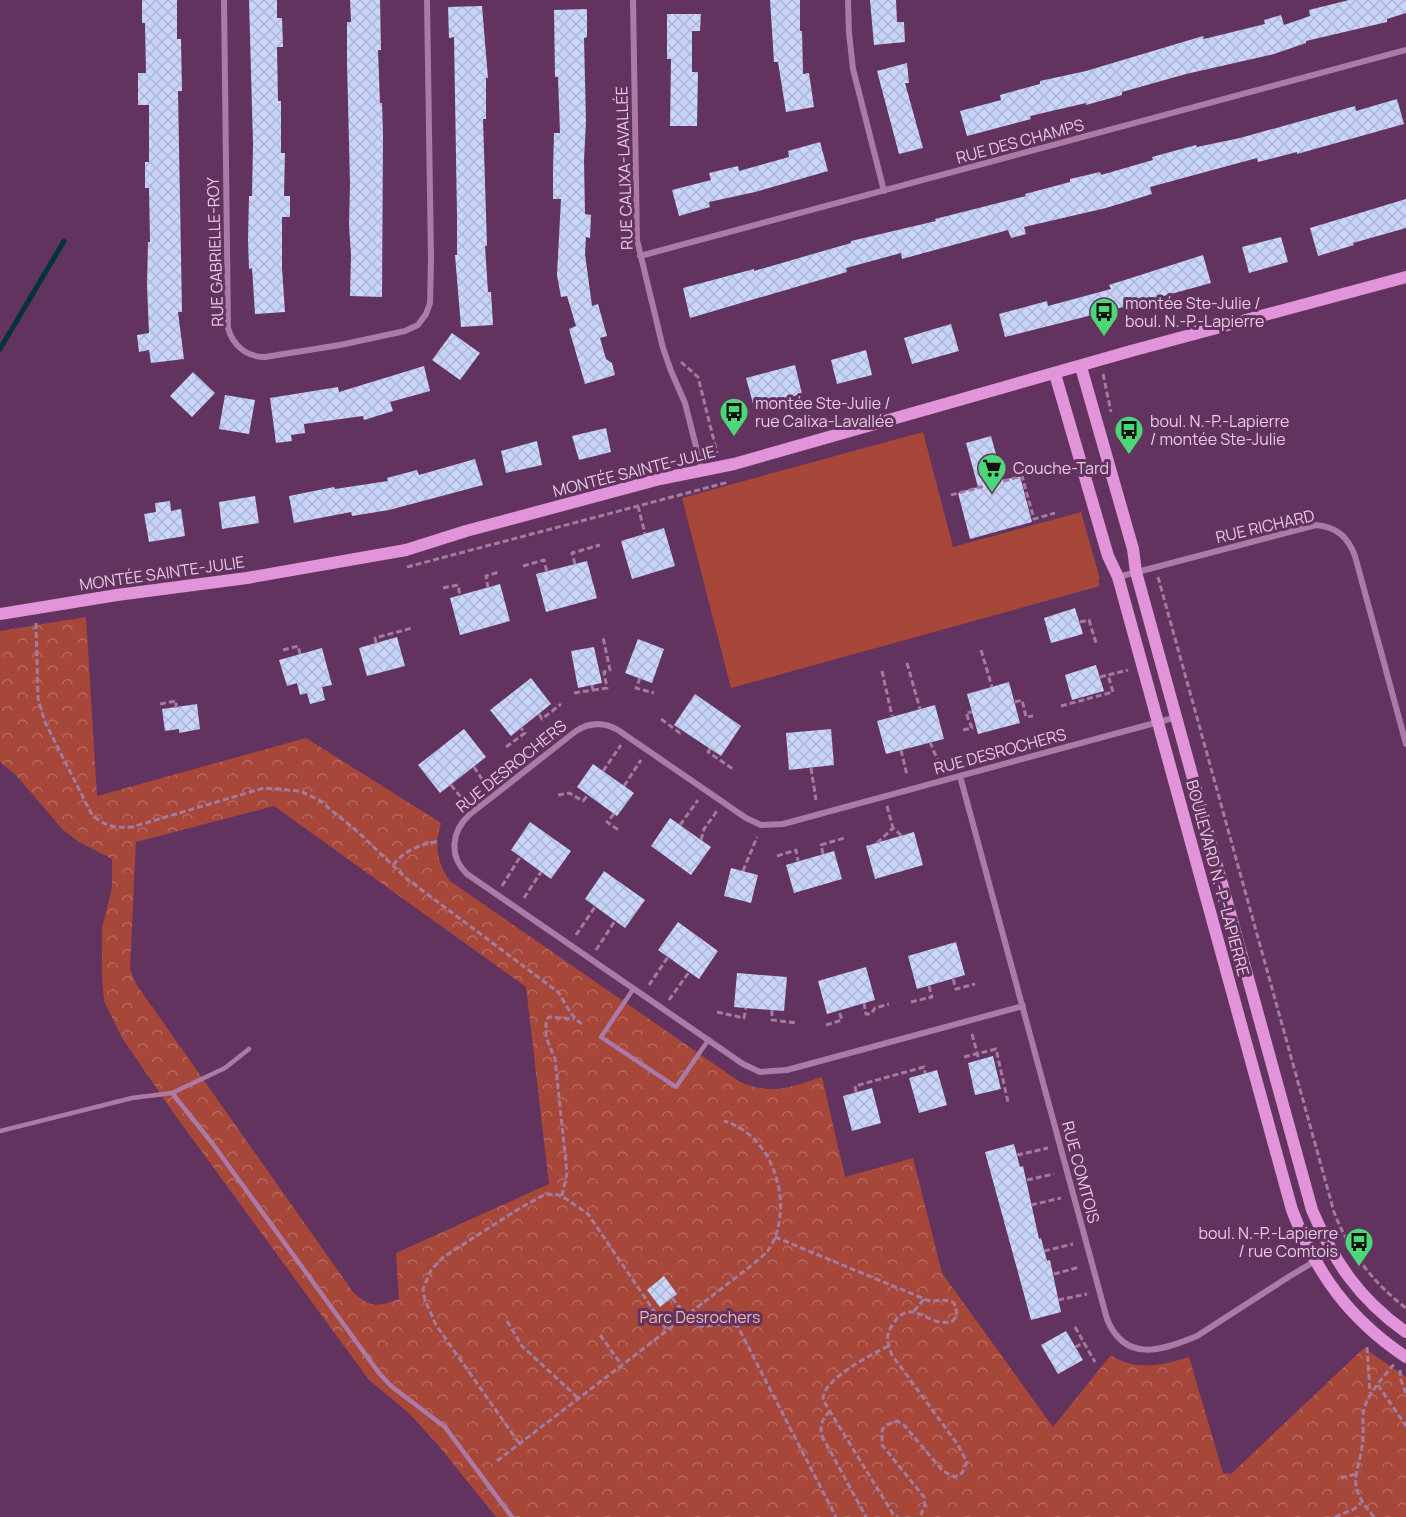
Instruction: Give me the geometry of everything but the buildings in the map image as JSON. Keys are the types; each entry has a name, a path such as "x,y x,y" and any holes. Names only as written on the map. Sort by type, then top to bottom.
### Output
{"street":[{"name":"RUE GABRIELLE-ROY","path":"224,0 228,328 242,350 254,356 265,357 391,335 412,328 426,314 430,303 431,259 427,0"},
{"name":"RUE CALIXA-LAVALLÉE","path":"633,0 637,240 667,360 685,403 702,470"},
{"path":"848,0 851,59 884,190"},
{"name":"RUE DES CHAMPS","path":"640,256 1406,50"},
{"name":"MONTÉE SAINTE-JULIE","path":"0,614 117,594 247,578 394,552 660,479 719,466 1406,277"},
{"name":"BOULEVARD N.-P.-LAPIERRE","path":"1081,367 1133,549 1136,572 1312,1210 1344,1273 1367,1300 1406,1332"},
{"name":"BOULEVARD N.-P.-LAPIERRE","path":"1055,374 1108,556 1118,577 1292,1210 1301,1235 1339,1298 1354,1316 1406,1357"},
{"name":"RUE RICHARD","path":"1118,577 1316,525 1341,533 1348,540 1355,556 1406,744"},
{"name":"RUE DESROCHERS","path":"1023,1006 778,1072 760,1072 752,1069 467,873 457,862 455,835 463,821 579,729 594,723 612,726 746,818 761,825 783,824 1177,717"},
{"name":"RUE COMTOIS","path":"960,776 1107,1319 1117,1339 1140,1350 1197,1336 1332,1251"}],"lane":[{"path":"634,988 601,1036 676,1087 709,1039"},
{"path":"0,1131 132,1098 172,1093 225,1068 249,1049"},
{"path":"172,1093 212,1143 379,1373 391,1386 445,1427 512,1517"}],"path":[{"path":"690,368 699,381 714,440"},
{"path":"407,567 724,483 719,466"},
{"path":"1020,471 1034,519 1055,513"},
{"path":"951,495 1022,476"},
{"path":"967,485 968,490"},
{"path":"638,506 645,534"},
{"path":"575,564 572,553 600,545"},
{"path":"523,566 544,560 547,572"},
{"path":"488,588 486,576 499,572"},
{"path":"443,588 458,585 460,595"},
{"name":"BOULEVARD N.-P.-LAPIERRE","path":"1161,588 1334,1212 1344,1235 1366,1270 1406,1308"},
{"path":"35,608 38,698 45,722 91,813 98,820 118,828 132,827 264,788 300,791 319,800 358,832 407,879 558,992 574,1019"},
{"path":"1080,622 1089,620 1096,643"},
{"path":"376,643 375,638 412,628"},
{"path":"574,693 593,688 607,688 604,672 610,670 603,637"},
{"path":"283,650 298,646 300,654"},
{"path":"981,650 992,687"},
{"path":"907,663 920,709"},
{"path":"882,670 892,716"},
{"path":"1100,677 1128,670"},
{"path":"1061,706 1113,692 1108,675"},
{"path":"640,678 636,688 654,693"},
{"path":"1015,702 1022,700 1026,717 1034,716"},
{"path":"160,704 176,701 177,708"},
{"path":"539,714 542,719 561,704"},
{"path":"963,730 972,728 966,713 972,712"},
{"path":"661,719 680,733 682,731"},
{"path":"506,747 525,733 521,728"},
{"path":"603,771 627,737"},
{"path":"930,742 940,766"},
{"path":"710,749 708,752 733,769"},
{"path":"624,786 647,750"},
{"path":"901,750 908,775"},
{"path":"474,767 485,784"},
{"path":"811,768 816,800"},
{"path":"451,785 464,801"},
{"path":"680,825 705,790"},
{"path":"558,795 569,793 583,801 588,795"},
{"path":"701,840 704,829 723,802"},
{"path":"614,814 607,822 620,831"},
{"path":"743,871 761,825"},
{"path":"877,843 893,828 902,836"},
{"path":"823,854 821,845 844,838"},
{"path":"393,865 416,846 439,841"},
{"path":"777,856 796,850 798,861"},
{"path":"496,894 520,857"},
{"path":"518,908 541,872"},
{"path":"570,944 595,906"},
{"path":"591,958 615,921"},
{"path":"643,994 668,957"},
{"path":"663,1008 689,972"},
{"path":"953,979 956,989 975,984"},
{"path":"911,1002 932,997 929,986"},
{"path":"864,1004 867,1014 871,1014 874,1008 890,1004"},
{"path":"717,1012 744,1018 746,1008"},
{"path":"772,1010 772,1020 796,1023"},
{"path":"826,1025 842,1020 839,1011"},
{"path":"562,1196 567,1173 555,1059 546,1037 545,1027 549,1017 574,1019 582,1024"},
{"path":"972,1034 979,1060"},
{"path":"964,1057 996,1049 1008,1102"},
{"path":"856,1092 855,1086 889,1075 924,1067 925,1073"},
{"path":"497,1461 764,1256 773,1244 780,1210 774,1171 767,1154 756,1140 732,1123 724,1121"},
{"path":"1017,1155 1047,1148"},
{"path":"1027,1180 1054,1174"},
{"path":"519,1443 436,1325 425,1300 423,1289 431,1270 442,1258 544,1195 562,1196 588,1214 667,1330"},
{"path":"1031,1205 1061,1198"},
{"path":"775,1237 932,1302 942,1299 954,1303 957,1317 953,1321 939,1323 914,1311 905,1312 894,1322 887,1338 892,1355 958,1445 967,1462 962,1473 955,1477 943,1471 903,1424 897,1421 886,1425 882,1430 882,1444 924,1497 925,1505 920,1517"},
{"path":"1044,1251 1073,1244"},
{"path":"1053,1274 1080,1268"},
{"path":"1058,1300 1087,1294"},
{"path":"672,1298 686,1315"},
{"path":"914,1311 924,1299"},
{"path":"649,1303 654,1300"},
{"path":"681,1319 701,1326 731,1323 738,1327 837,1517"},
{"path":"507,1321 522,1346 578,1398"},
{"path":"1075,1327 1095,1362"},
{"path":"600,1335 621,1364"},
{"path":"1076,1347 1084,1343"},
{"path":"888,1346 862,1360 828,1385 822,1394 823,1400 893,1514 898,1517"},
{"path":"1368,1347 1370,1395"},
{"path":"1374,1517 1361,1503 1356,1492 1356,1474 1363,1441 1363,1414 1370,1395 1392,1366"},
{"path":"1400,1370 1406,1394"},
{"path":"1378,1385 1406,1426"},
{"path":"830,1411 822,1420 820,1429 823,1438 866,1517"},
{"path":"1341,1478 1356,1474"},
{"path":"1335,1517 1354,1509 1361,1503"}],"green space":[{"path":"923,432 953,547 1081,512 1100,586 731,688 682,498"},
{"name":"Parc Desrochers","path":"86,617 97,796 306,738 441,823 438,854 450,881 740,1082 763,1089 772,1089 791,1087 822,1077 845,1177 913,1158 942,1273 1053,1427 1111,1355 1130,1364 1140,1365 1159,1364 1189,1357 1223,1473 1231,1474 1364,1348 1406,1377 1406,1517 496,1517 409,1413 369,1380 175,1115 122,1038 104,1001 102,973 102,928 112,888 112,859 79,842 63,830 16,775 0,762 0,631","holes":["274,806 526,987 549,1184 396,1253 399,1299 380,1305 370,1303 353,1292 136,984 130,969 136,842"]}],"waterway":[{"path":"0,349 64,241"}],"place":[{"name":"montée Ste-Julie / boul. N.-P.-Lapierre","path":"1104,338"},
{"name":"montée Ste-Julie / rue Calixa-Lavallée","path":"734,438"},
{"name":"boul. N.-P.-Lapierre / montée Ste-Julie","path":"1129,456"},
{"name":"Couche-Tard","path":"992,494"},
{"name":"boul. N.-P.-Lapierre / rue Comtois","path":"1359,1268"}]}
